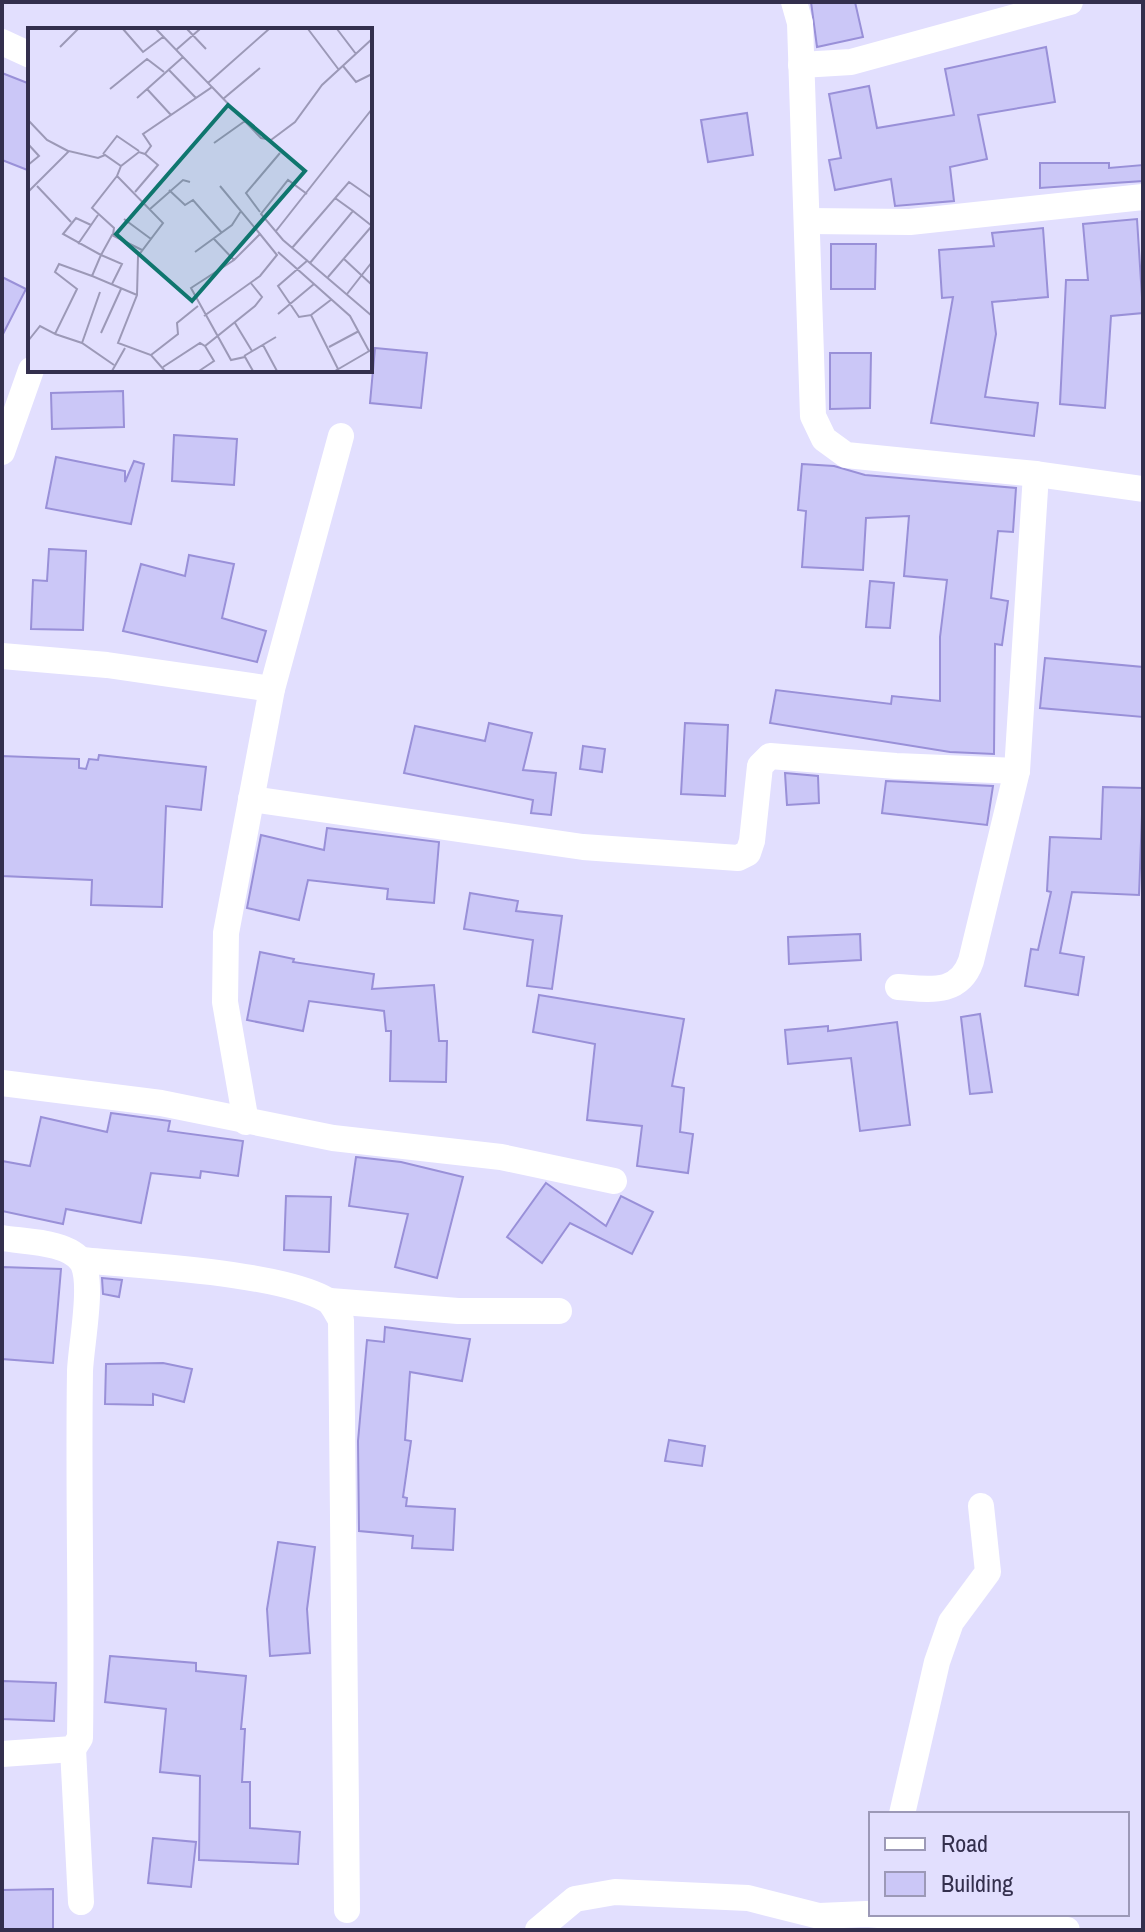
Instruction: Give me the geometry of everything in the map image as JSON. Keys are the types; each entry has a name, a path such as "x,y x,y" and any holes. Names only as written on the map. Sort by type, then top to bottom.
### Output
{"street":[{"path":"794,2 800,23 812,403 813,416 824,439 846,455 1036,474 1143,489"},
{"path":"801,65 851,62 1070,2"},
{"path":"2,42 28,54"},
{"path":"808,221 910,222 1143,197"},
{"path":"2,452 30,372"},
{"path":"246,1122 225,988 226,933 272,689 341,436"},
{"path":"898,987 943,990 967,971 1017,771 1036,474"},
{"path":"2,656 107,665 272,689"},
{"path":"251,799 583,847 738,858 748,853 752,841 760,766 770,756 1017,771"},
{"path":"2,1083 161,1103 333,1138 501,1157 614,1181"},
{"path":"2,1238 61,1248 81,1260 250,1279 298,1289 330,1301 458,1311 559,1311"},
{"path":"81,1260 88,1276 80,1391 80,1738 73,1749 81,1902"},
{"path":"330,1301 341,1320 343,1344 347,1910"},
{"path":"902,1812 937,1662 951,1622 988,1572 981,1506"},
{"path":"2,1754 73,1749"},
{"path":"538,1930 575,1899 615,1892 748,1898 819,1916 869,1915"},
{"path":"892,1916 1067,1930"}],"building":[{"path":"811,2 855,2 863,37 817,47"},
{"path":"1046,47 1055,102 978,115 987,159 950,167 954,201 895,206 891,179 835,190 829,160 841,158 829,94 869,86 877,128 954,115 945,69"},
{"path":"2,73 28,83 28,170 2,160"},
{"path":"747,113 753,155 708,162 701,120"},
{"path":"1040,163 1109,163 1109,168 1143,165 1143,181 1040,188"},
{"path":"1137,219 1143,313 1111,316 1105,408 1060,404 1066,280 1088,280 1083,224"},
{"path":"1043,228 1048,297 992,302 996,334 985,397 1038,403 1034,436 931,423 953,297 942,298 939,250 994,246 992,233"},
{"path":"831,244 876,244 875,289 831,289"},
{"path":"2,277 26,289 2,336"},
{"path":"375,348 427,353 421,408 370,403"},
{"path":"830,353 871,353 870,408 830,409"},
{"path":"123,391 124,427 52,429 51,393"},
{"path":"174,435 237,439 234,485 172,481"},
{"path":"56,457 125,471 125,482 134,461 144,464 131,524 46,508"},
{"path":"802,464 834,466 865,475 1016,488 1013,532 998,531 991,598 1008,601 1002,645 995,644 994,754 950,752 770,723 776,690 891,704 892,696 940,701 940,637 947,580 904,576 909,516 866,518 863,570 802,567 806,511 798,510"},
{"path":"49,549 86,551 83,630 31,629 33,580 47,581"},
{"path":"189,555 234,564 222,618 266,631 257,662 123,631 141,564 185,576"},
{"path":"870,581 894,583 890,628 866,627"},
{"path":"1045,658 1143,667 1143,717 1040,708"},
{"path":"489,723 532,733 523,770 556,773 551,815 531,813 533,800 404,773 415,726 485,741"},
{"path":"685,723 728,725 725,796 681,794"},
{"path":"583,746 605,749 602,772 580,769"},
{"path":"99,755 206,767 201,810 166,806 162,907 91,905 92,880 2,876 2,756 79,759 79,768 86,769 89,759 98,760"},
{"path":"785,773 818,776 819,803 787,805"},
{"path":"886,781 993,786 987,825 882,813"},
{"path":"1103,787 1143,788 1139,895 1072,892 1060,953 1084,957 1078,995 1025,986 1031,949 1038,950 1051,892 1047,891 1050,837 1101,839"},
{"path":"327,828 439,842 434,903 387,899 388,889 308,880 299,920 247,908 261,835 324,850"},
{"path":"470,893 518,901 516,911 562,916 552,989 527,986 533,940 464,929"},
{"path":"860,934 861,960 789,964 788,937"},
{"path":"260,952 294,959 293,962 374,974 372,989 434,985 439,1041 447,1041 446,1082 390,1081 391,1031 386,1031 384,1011 309,1001 303,1031 247,1020"},
{"path":"539,995 684,1019 672,1086 684,1088 680,1132 693,1134 688,1173 637,1166 642,1126 587,1120 595,1044 533,1032"},
{"path":"980,1014 992,1092 970,1094 961,1017"},
{"path":"897,1022 910,1125 860,1131 851,1058 788,1064 785,1030 828,1026 828,1031"},
{"path":"111,1113 170,1121 168,1131 243,1141 238,1176 201,1171 200,1178 151,1173 141,1223 66,1209 63,1224 2,1211 2,1161 30,1166 41,1117 107,1132"},
{"path":"356,1157 401,1162 463,1177 437,1278 395,1267 408,1214 349,1206"},
{"path":"546,1183 606,1226 621,1196 653,1212 632,1254 570,1223 542,1263 507,1237"},
{"path":"286,1196 331,1197 329,1252 284,1250"},
{"path":"2,1267 61,1269 53,1363 2,1359"},
{"path":"102,1278 122,1280 119,1297 103,1294"},
{"path":"385,1327 470,1339 462,1381 410,1372 405,1440 411,1441 403,1497 407,1498 406,1506 455,1509 453,1550 412,1548 413,1536 359,1531 358,1441 367,1340 384,1342"},
{"path":"163,1363 192,1369 184,1402 153,1394 153,1405 105,1404 106,1364"},
{"path":"669,1440 705,1446 702,1466 665,1461"},
{"path":"278,1542 315,1547 307,1609 310,1653 270,1656 267,1609"},
{"path":"110,1656 196,1663 196,1671 246,1676 241,1729 245,1729 242,1782 250,1782 250,1828 300,1832 298,1864 199,1860 200,1776 160,1772 166,1709 105,1702"},
{"path":"3,1681 56,1683 54,1721 2,1719"},
{"path":"153,1838 196,1842 191,1887 148,1883"},
{"path":"53,1889 53,1930 2,1930 2,1890"}]}
